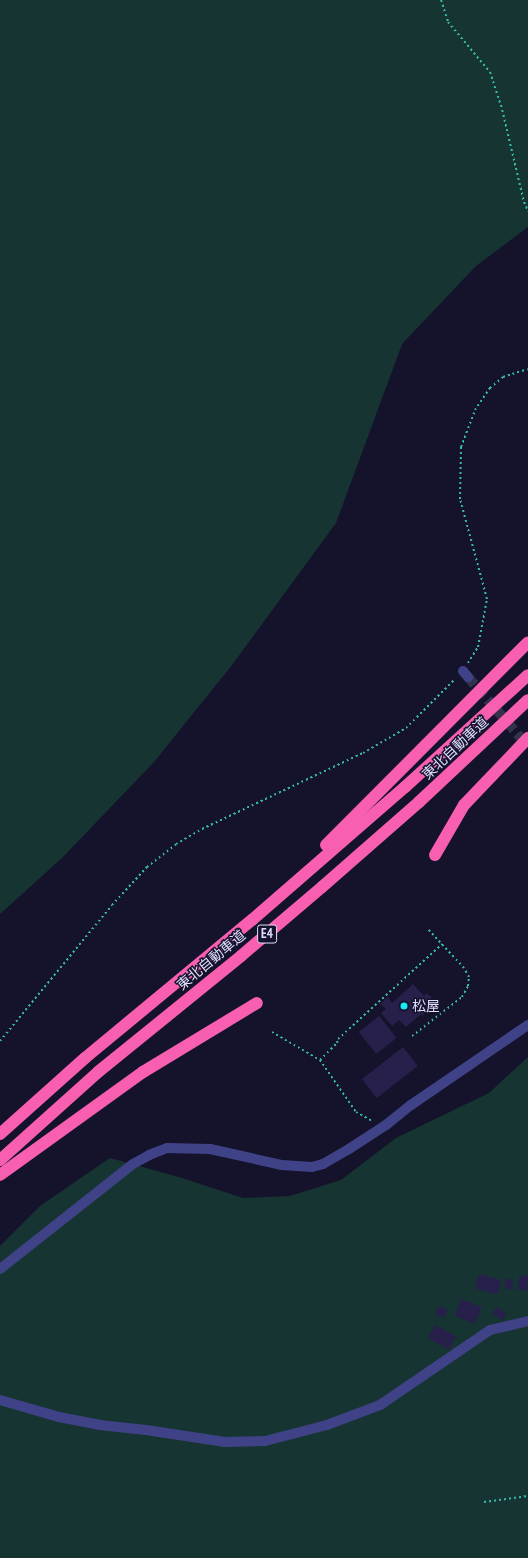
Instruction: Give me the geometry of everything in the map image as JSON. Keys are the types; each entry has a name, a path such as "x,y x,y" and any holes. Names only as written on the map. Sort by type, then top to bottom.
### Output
{"highway":[{"path":"252,920 528,642"},
{"name":"東北自動車道","path":"0,1134 85,1058 252,920 404,787 528,675"},
{"name":"東北自動車道","path":"0,1160 98,1072 241,956 322,887 419,802 528,700"},
{"path":"435,855 464,806 528,738"},
{"path":"0,1174 143,1072 257,1003"}],"street":[{"path":"0,1269 133,1164 161,1150 167,1148 210,1150 282,1165 312,1167 322,1164 343,1153 384,1126 411,1105 528,1025"},
{"path":"0,1400 59,1417 100,1425 146,1430 225,1442 265,1441 327,1426 380,1405 490,1330 528,1321"}],"path":[{"path":"441,0 448,22 490,72 501,105 524,202 528,211"},
{"path":"0,1041 112,904 147,867 176,844 202,829 364,754 406,728 466,674 478,647 487,599 460,499 461,447 475,410 490,388 503,377 528,369"},
{"path":"412,1036 462,997 468,986 469,977 464,968 427,928"},
{"path":"320,1060 337,1044 338,1038 442,944"},
{"path":"272,1032 320,1060 356,1112 384,1126"},
{"path":"484,1502 528,1496"}],"green space":[{"path":"0,0 528,0 528,227 476,266 402,344 336,523 232,665 154,762 62,858 0,914"},
{"path":"528,1057 528,1558 0,1558 0,1246 40,1206 110,1158 182,1178 243,1198 290,1196 341,1180 396,1138 489,1093"}],"building":[{"path":"413,984 424,996 427,993 433,999 426,1005 430,1009 422,1016 421,1014 406,1027 399,1020 392,1026 381,1013 386,1009 380,1004 388,997 392,1003"},
{"path":"379,1016 397,1038 376,1054 359,1032"},
{"path":"403,1047 418,1066 377,1098 362,1079"},
{"path":"479,1274 501,1280 497,1294 475,1288"},
{"path":"520,1275 528,1276 528,1291 517,1289"},
{"path":"505,1279 513,1279 513,1289 505,1289"},
{"path":"461,1299 482,1307 475,1324 455,1316"},
{"path":"438,1306 448,1309 445,1318 435,1315"},
{"path":"497,1307 507,1314 502,1320 492,1314"},
{"path":"435,1325 456,1336 449,1350 428,1338"}],"tunnel":[{"path":"468,677 528,746"}],"place":[{"name":"松屋","path":"404,1006"}]}
